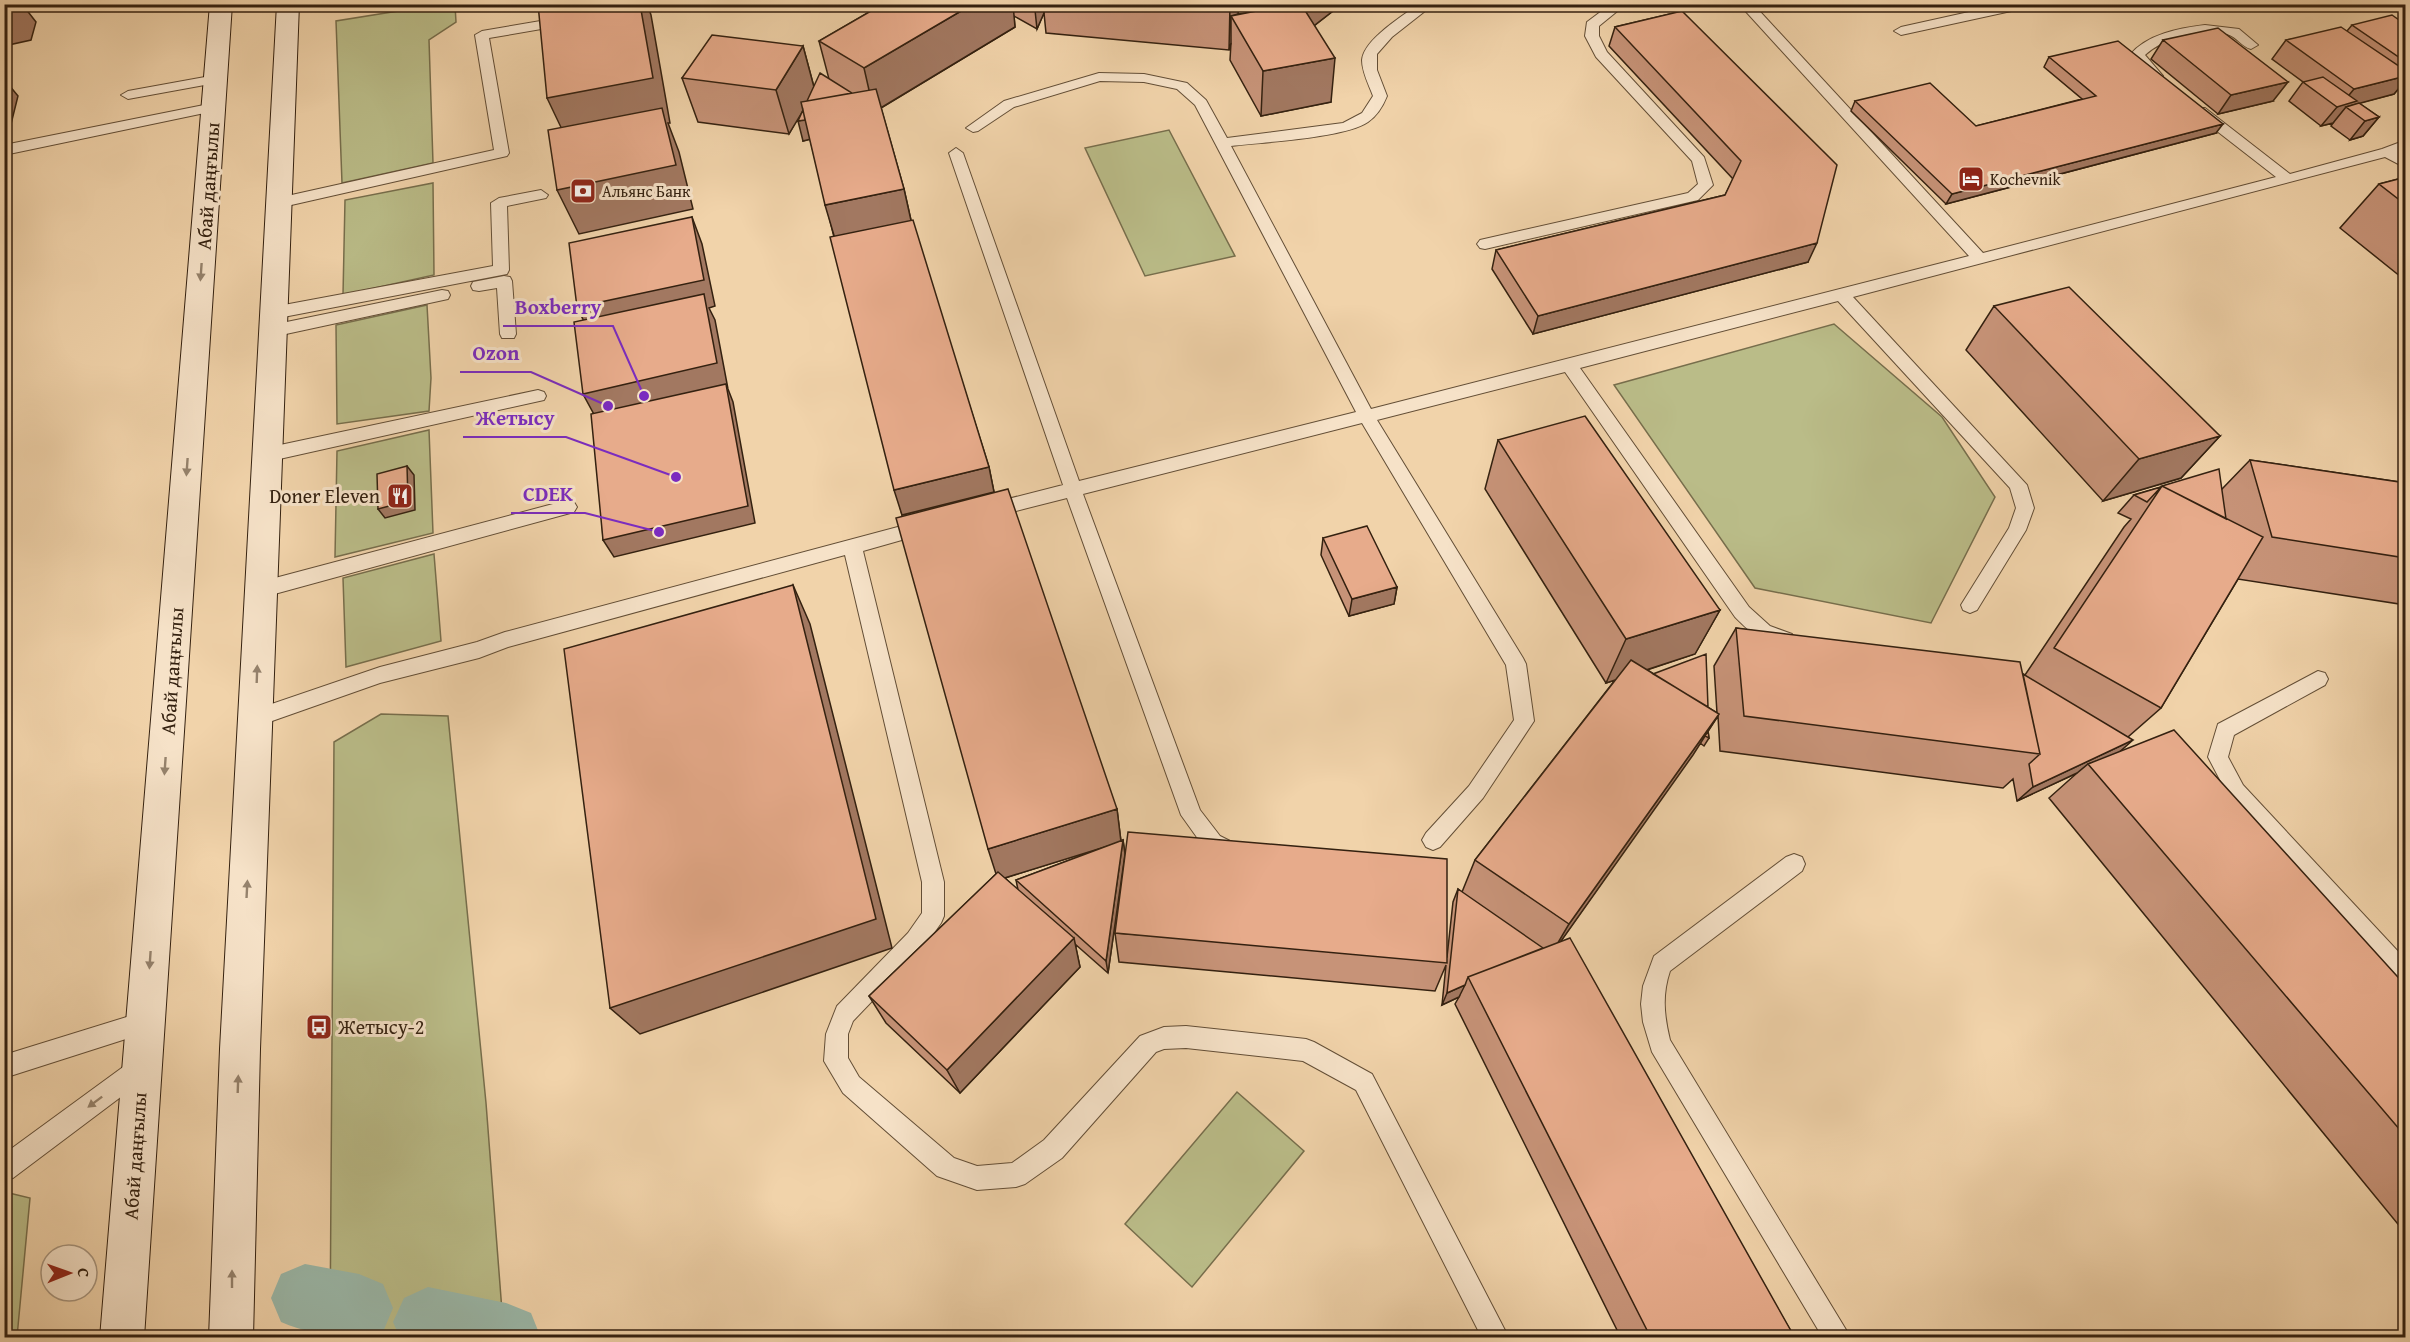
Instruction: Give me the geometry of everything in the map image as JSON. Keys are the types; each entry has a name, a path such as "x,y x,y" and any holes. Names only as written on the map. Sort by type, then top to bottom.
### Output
{"main road":[{"name":"Абай даңғылы","path":"122,1338 221,4"},
{"path":"231,1338 232,1249 272,322 278,204 296,6"}],"lane":[{"path":"278,204 502,153 483,35 577,19 574,4"},
{"path":"1222,143 1347,127 1362,121 1373,112 1380,96 1370,67 1370,53 1380,42 1428,4"},
{"path":"1485,244 1693,197 1706,185 1699,160 1601,54 1592,36 1592,25 1620,4"},
{"path":"1745,4 1980,259"},
{"path":"1901,31 2025,4"},
{"path":"2167,85 2150,71 2138,55 2145,46 2202,29 2218,28 2242,36 2251,45"},
{"path":"973,128 1009,104 1099,77 1144,78 1182,86 1201,104 1366,416 1516,664 1524,721 1476,792 1433,840"},
{"path":"128,95 215,93"},
{"path":"9,149 215,93"},
{"path":"2184,99 2288,179"},
{"path":"968,516 1842,295 2288,179 2386,152 2406,144"},
{"path":"2386,152 2406,165"},
{"path":"956,153 1073,490 1191,815 1213,843 1242,859 1254,860"},
{"path":"272,322 501,270 499,202 541,195"},
{"path":"272,322 504,281 508,334"},
{"path":"1842,295 2018,485 2025,508 2017,530 1970,605"},
{"path":"1569,365 1742,612 1763,632 1802,646"},
{"path":"266,455 538,396"},
{"path":"260,590 568,507"},
{"path":"255,718 380,675 479,650 514,638 852,545 945,522"},
{"path":"852,545 933,882 933,915 916,940 845,1014 837,1034 836,1061 851,1085 946,1167 977,1178 1016,1175 1053,1149 1148,1044 1164,1038 1186,1037 1306,1050 1364,1082 1496,1338"},
{"path":"2318,679 2225,730 2218,757 2236,791 2406,977"},
{"path":"1794,864 1662,964 1652,988 1652,1014 1660,1044 1838,1338"},
{"path":"4,1067 146,1022"},
{"path":"4,1169 142,1067"}],"green space":[{"path":"442,4 455,5 456,22 429,40 433,163 342,183 336,21"},
{"path":"1169,130 1235,256 1145,276 1085,148"},
{"path":"433,183 434,275 343,295 345,200"},
{"path":"427,305 431,378 429,411 337,424 336,325"},
{"path":"1834,324 1942,417 1995,497 1931,623 1755,588 1614,385"},
{"path":"429,430 433,533 335,557 337,451"},
{"path":"434,554 441,641 346,667 343,578"},
{"path":"381,714 448,716 486,1103 504,1337 330,1337 334,742"},
{"path":"1237,1092 1304,1151 1192,1287 1125,1224"},
{"path":"5,1192 30,1198 17,1337 5,1337"}],"building":[{"path":"4,4 12,4 10,13 4,14"},
{"path":"538,4 640,4 653,78 547,98"},
{"path":"883,4 973,4 864,68 819,41"},
{"path":"1025,4 1038,4 1035,10"},
{"path":"1301,4 1335,58 1263,71 1231,16"},
{"path":"1682,11 1837,165 1817,243 1538,316 1496,250 1725,195 1741,161 1615,27"},
{"path":"2392,15 2406,25 2406,62 2352,25"},
{"path":"2341,27 2406,71 2406,76 2354,89 2286,40"},
{"path":"2218,28 2288,82 2231,95 2163,40"},
{"path":"712,35 803,46 776,90 682,78"},
{"path":"2118,41 2223,124 1952,194 1855,101 1930,83 1976,126 2096,96 2049,57"},
{"path":"820,73 852,93 807,101"},
{"path":"2323,77 2357,101 2337,107 2303,82"},
{"path":"876,89 904,189 825,205 801,102"},
{"path":"2359,103 2379,117 2365,121 2346,107"},
{"path":"662,108 676,165 557,190 548,130"},
{"path":"803,110 805,120 798,121"},
{"path":"2406,177 2406,205 2379,184"},
{"path":"692,217 704,280 577,307 569,243"},
{"path":"913,220 989,467 894,490 830,237"},
{"path":"2069,287 2220,436 2139,459 1994,306"},
{"path":"704,294 717,363 583,394 574,322"},
{"path":"726,384 748,506 603,540 591,414"},
{"path":"1585,416 1720,610 1626,639 1498,440"},
{"path":"2250,460 2406,483 2406,558 2272,537"},
{"path":"407,466 408,501 378,509 377,474"},
{"path":"2219,469 2226,519 2162,486"},
{"path":"2162,486 2263,537 2161,708 2054,648"},
{"path":"2161,487 2147,502 2134,495"},
{"path":"1008,489 1117,809 988,849 896,518"},
{"path":"1367,526 1397,587 1352,599 1323,538"},
{"path":"793,585 876,919 610,1008 564,649"},
{"path":"1736,628 2020,662 2040,754 1744,716"},
{"path":"1706,654 1708,707 1653,674"},
{"path":"1631,660 1719,714 1569,924 1475,860"},
{"path":"2023,674 2133,740 2033,787 2029,764 2040,754"},
{"path":"2174,730 2406,986 2406,1137 2088,764"},
{"path":"1128,832 1447,859 1447,963 1115,933"},
{"path":"1123,840 1106,961 1016,880"},
{"path":"998,872 1074,938 947,1070 869,996"},
{"path":"1458,889 1543,948 1468,977 1465,985 1447,993"},
{"path":"1570,938 1795,1338 1651,1338 1468,977"}],"waterway":[{"path":"305,1298 359,1308"},
{"path":"428,1322 506,1338"}],"place":[{"name":"Kochevnik","path":"1971,179"},
{"name":"Альянс Банк","path":"583,191"},
{"name":"Boxberry","path":"644,396"},
{"name":"Ozon","path":"608,406"},
{"name":"Жетысу","path":"676,477"},
{"name":"Doner Eleven","path":"400,496"},
{"name":"CDEK","path":"659,532"},
{"name":"Жетысу-2","path":"319,1027"}]}
